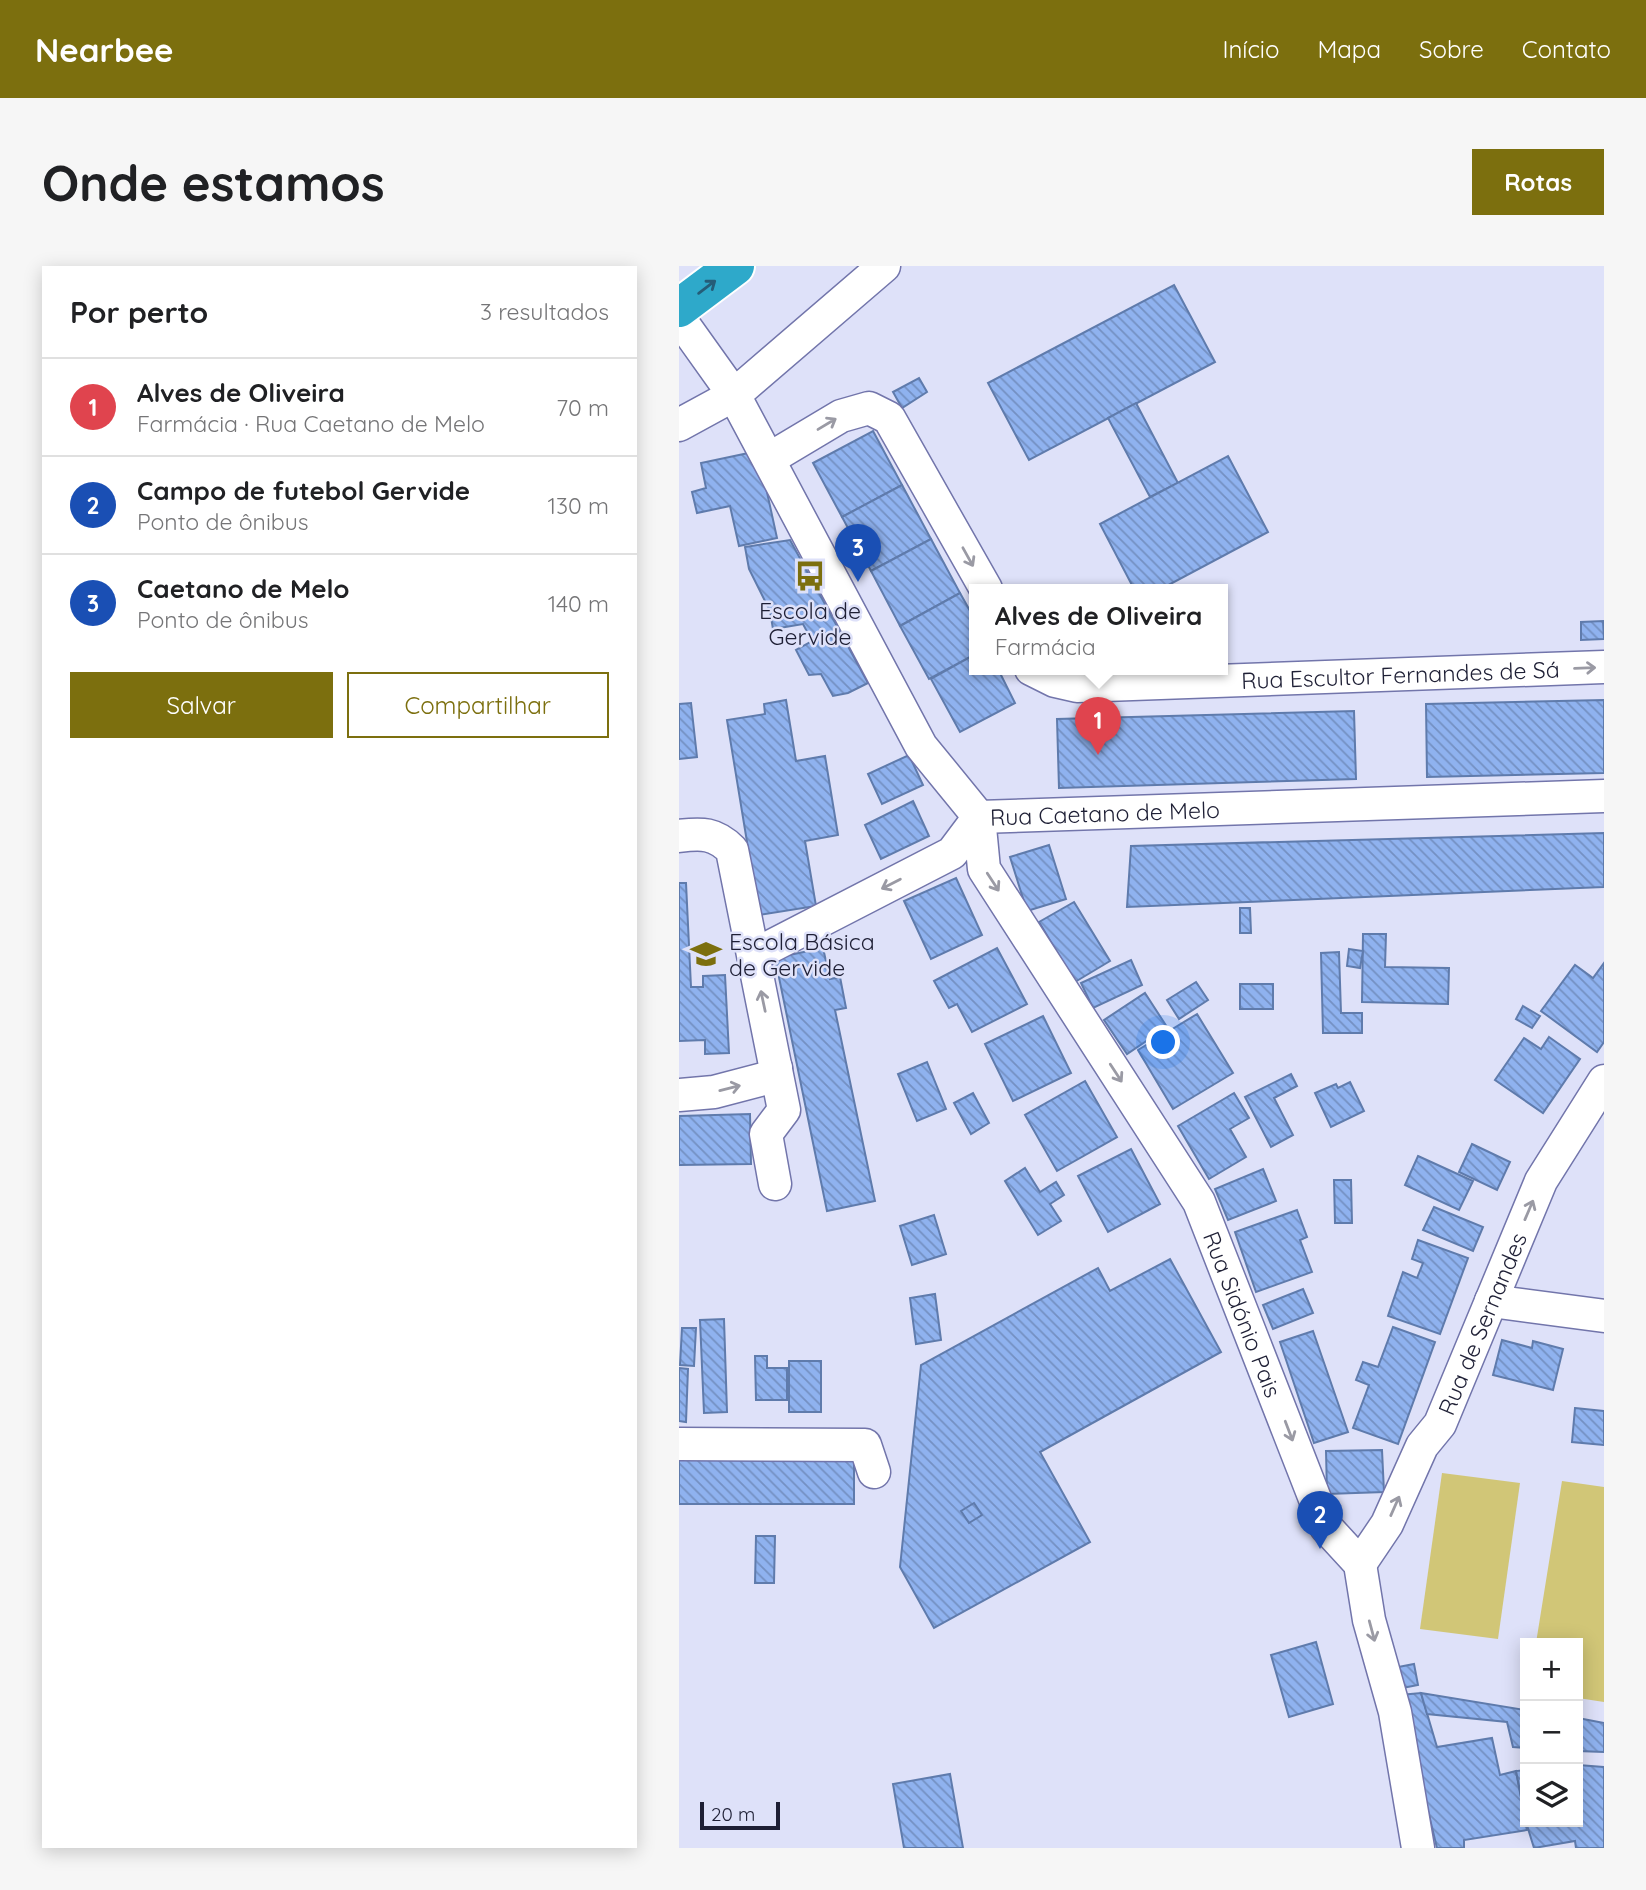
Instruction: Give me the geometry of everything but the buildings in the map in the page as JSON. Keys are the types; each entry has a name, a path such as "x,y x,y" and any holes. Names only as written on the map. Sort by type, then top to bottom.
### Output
{"highway":[{"path":"679,309 734,266"}],"street":[{"path":"679,425 734,395 884,266"},
{"name":"Rua Caetano de Melo","path":"679,318 734,395 921,746 979,817 1604,796"},
{"path":"769,459 841,416 869,408 889,418 983,584"},
{"name":"Rua Escultor Fernandes de Sá","path":"1043,675 1077,686 1604,667"},
{"path":"754,954 952,853 979,817"},
{"name":"Rua Sidónio Pais","path":"979,817 985,869 1199,1202 1327,1527 1360,1564"},
{"path":"679,836 704,833 720,838 732,850 783,1110 766,1134 775,1184"},
{"path":"679,1095 714,1092 771,1077 776,1068"},
{"name":"Rua de Sernandes","path":"1360,1564 1387,1524 1422,1446 1440,1424 1541,1181 1604,1081"},
{"path":"1491,1301 1604,1316"},
{"path":"679,1444 865,1445 874,1472"},
{"path":"1360,1564 1369,1620 1395,1712 1418,1848"}],"shaded area":[{"path":"1442,1473 1520,1483 1498,1639 1420,1629"},
{"path":"1562,1481 1604,1487 1604,1702 1583,1699 1583,1638 1537,1638"}],"place":[{"name":"Escola de Gervide","path":"810,576"},
{"name":"Caetano de Melo","path":"858,582"},
{"name":"Alves de Oliveira","path":"1098,755"},
{"name":"Escola Básica de Gervide","path":"706,954"},
{"name":"Campo de futebol Gervide","path":"1320,1549"}]}
